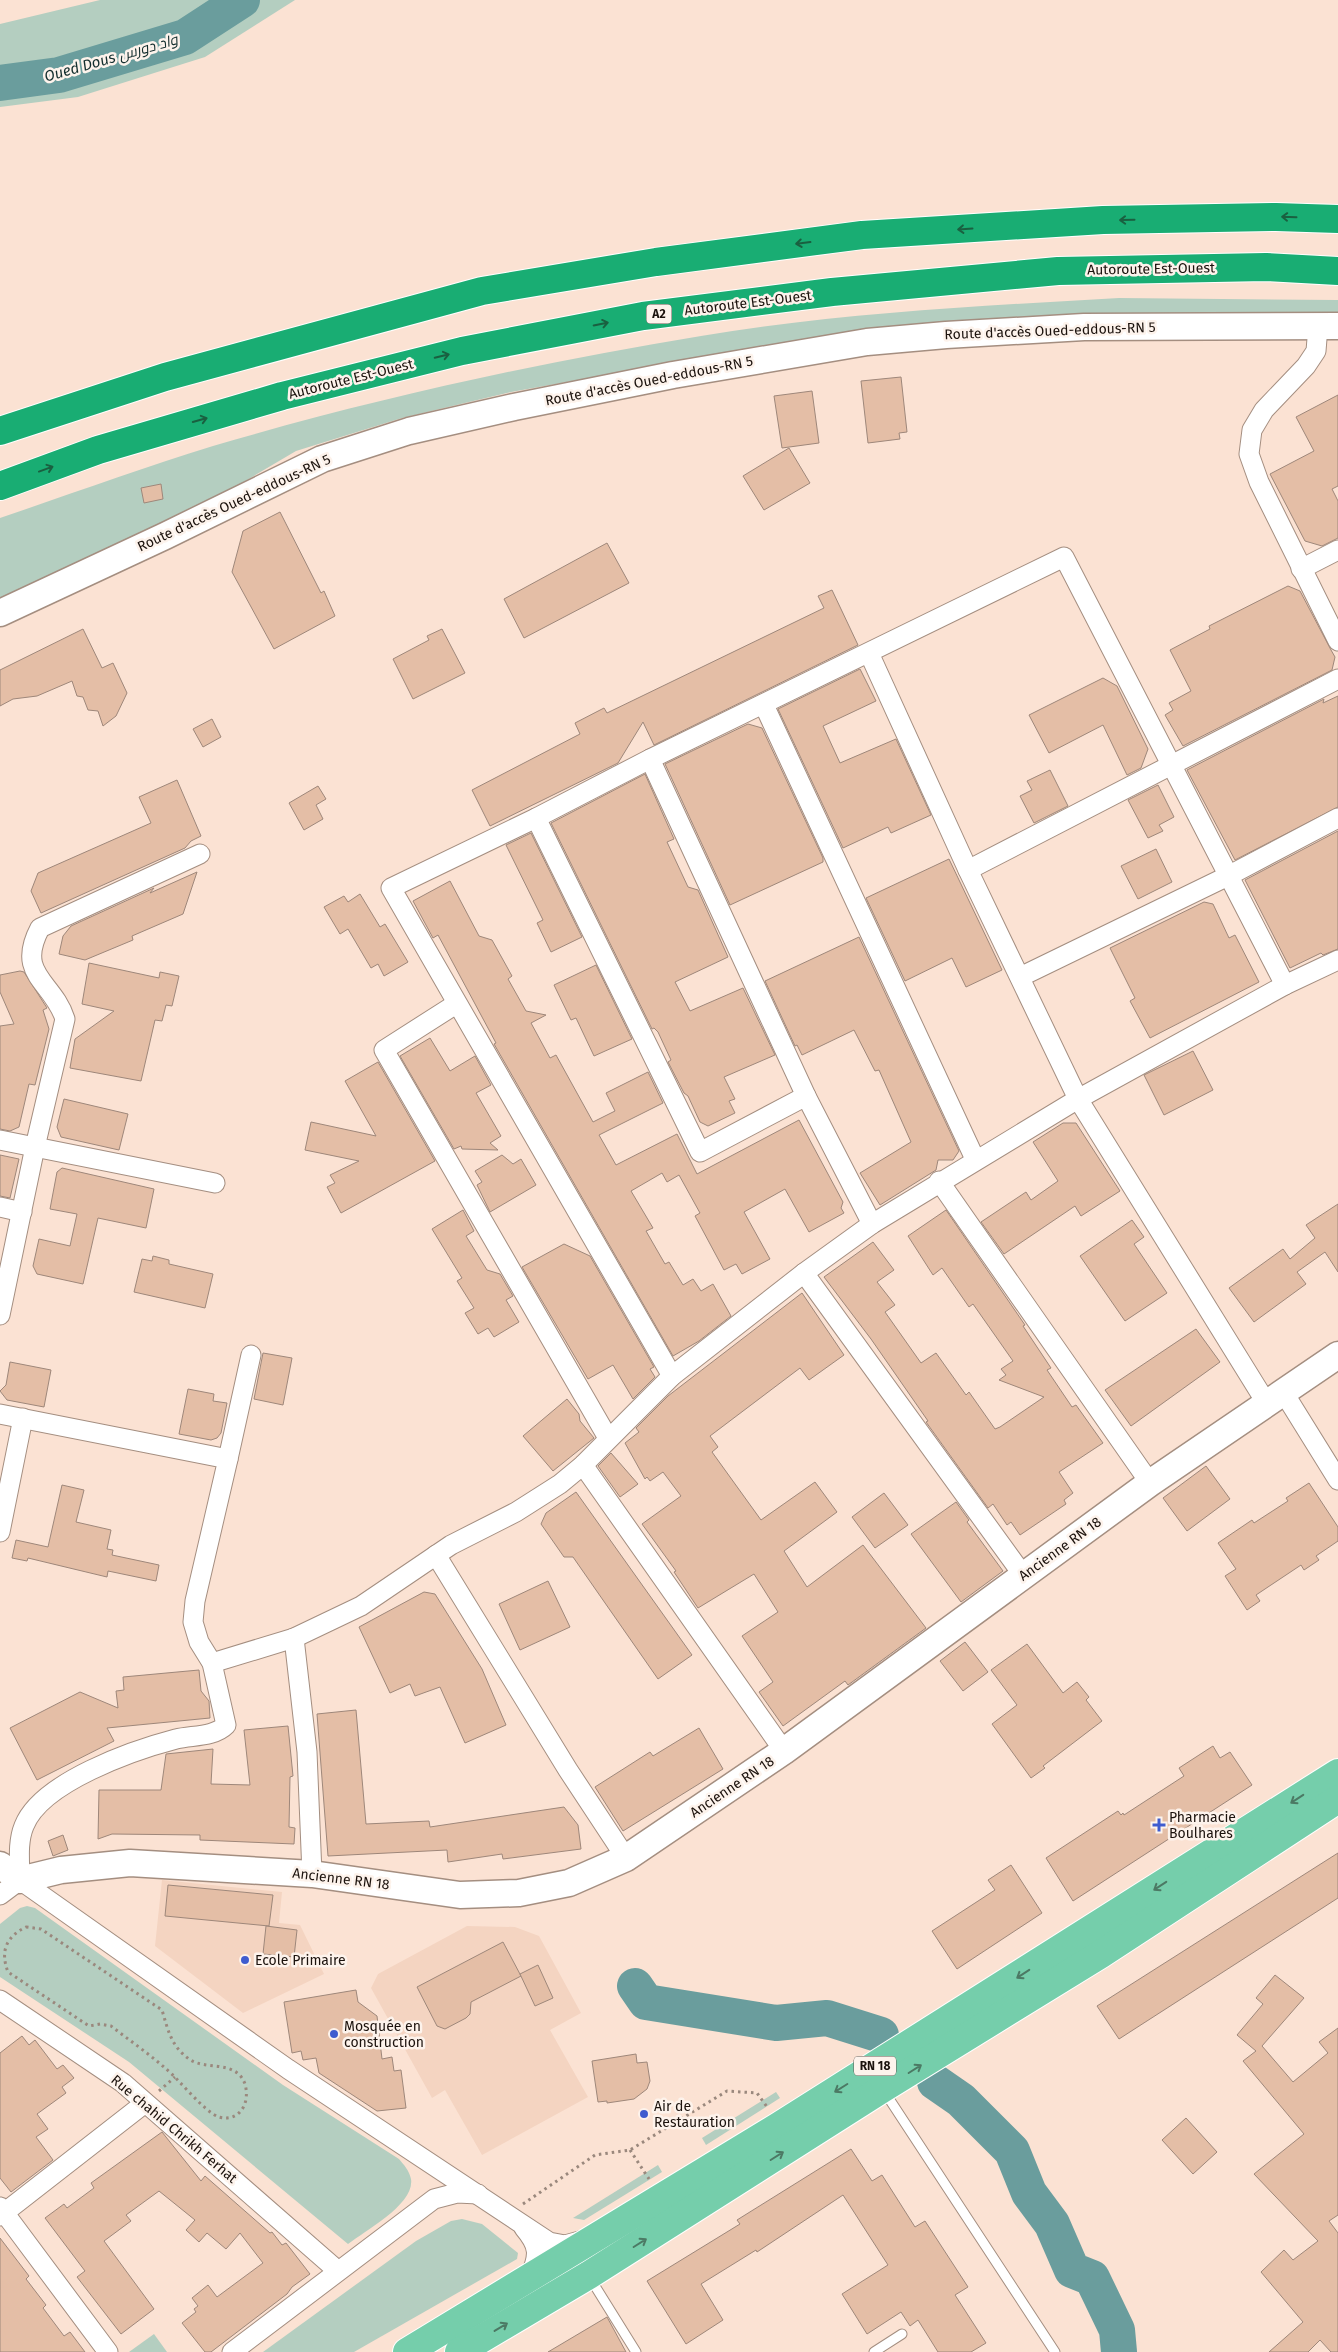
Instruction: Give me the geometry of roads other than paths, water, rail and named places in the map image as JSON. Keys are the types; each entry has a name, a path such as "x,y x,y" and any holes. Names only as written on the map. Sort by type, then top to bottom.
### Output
{"highway":[{"path":"0,431 165,377 472,293 656,262 882,234 1103,220 1276,217 1338,219"},
{"name":"Autoroute Est-Ouest","path":"0,486 98,450 282,396 462,351 643,316 832,292 1058,271 1266,267 1338,271"}],"main road":[{"name":"Route d'accès Oued-eddous-RN 5","path":"0,613 165,536 322,459 409,431 514,407 683,374 867,342 946,335 1084,327 1328,326"},
{"name":"Ancienne RN 18","path":"7,1880 61,1870 130,1863 312,1874 460,1895 519,1893 569,1882 626,1858 784,1751 884,1680 1023,1575 1150,1484 1338,1355"},
{"name":"RN 18","path":"407,2352 997,1990 1338,1772"},
{"name":"RN 18","path":"459,2352 589,2275 882,2089 1101,1954 1335,1802"}],"street":[{"path":"1328,326 1316,351 1306,366 1264,410 1252,430 1249,454 1258,482 1338,641"},
{"path":"1301,569 1338,550"},
{"path":"672,1376 456,1004 391,888 1064,557 1285,986"},
{"path":"869,653 968,870 1078,1099 1276,1398 1338,1480"},
{"path":"968,870 1170,764 1338,679"},
{"path":"764,704 975,1160"},
{"path":"650,759 806,1096 872,1224"},
{"path":"536,818 700,1152 806,1096"},
{"path":"1020,977 1228,876 1338,818"},
{"path":"0,1315 4,1274 22,1212 65,1019 62,1009 38,979 32,962 32,944 40,928 200,854"},
{"path":"212,1663 294,1638 361,1606 451,1545 516,1512 560,1484 583,1465 672,1376 804,1273 872,1224 939,1181 1078,1099 1285,986 1338,960"},
{"path":"456,1004 384,1050 608,1438"},
{"path":"0,1140 215,1184"},
{"path":"939,1181 1150,1484"},
{"path":"0,1207 22,1212"},
{"path":"804,1273 1023,1575"},
{"path":"251,1355 195,1601 193,1622 199,1642 212,1663 226,1725 219,1732 181,1738 118,1757 68,1784 41,1803 23,1827 7,1880 549,2242 565,2245 597,2236"},
{"path":"0,1414 228,1458"},
{"path":"0,1532 23,1418"},
{"path":"583,1465 784,1751"},
{"path":"436,1555 568,1770 626,1858"},
{"path":"294,1638 307,1752 312,1874"},
{"name":"Rue chahid Chrikh Ferhat","path":"0,2000 123,2083 338,2271"},
{"path":"108,2352 1,2212 145,2102"},
{"path":"232,2352 434,2199 457,2193 478,2194"},
{"path":"518,2222 534,2240 538,2258 530,2277"}],"lane":[{"path":"882,2089 1054,2352"},
{"path":"589,2275 636,2352"},
{"path":"874,2352 902,2334"}],"waterway":[{"name":"Oued Dous واد دورس","path":"0,83 59,75 185,37 242,0"},
{"path":"635,1986 646,2002 776,2023 827,2018 881,2035"},
{"path":"935,2082 961,2100 1012,2151 1029,2193 1052,2224 1072,2270 1092,2278 1117,2330 1119,2352"}],"place":[{"name":"Pharmacie Boulhares","path":"1159,1825"},
{"name":"Ecole Primaire","path":"245,1960"},
{"name":"Mosquée en construction","path":"334,2034"},
{"name":"Air de Restauration","path":"644,2114"}]}
